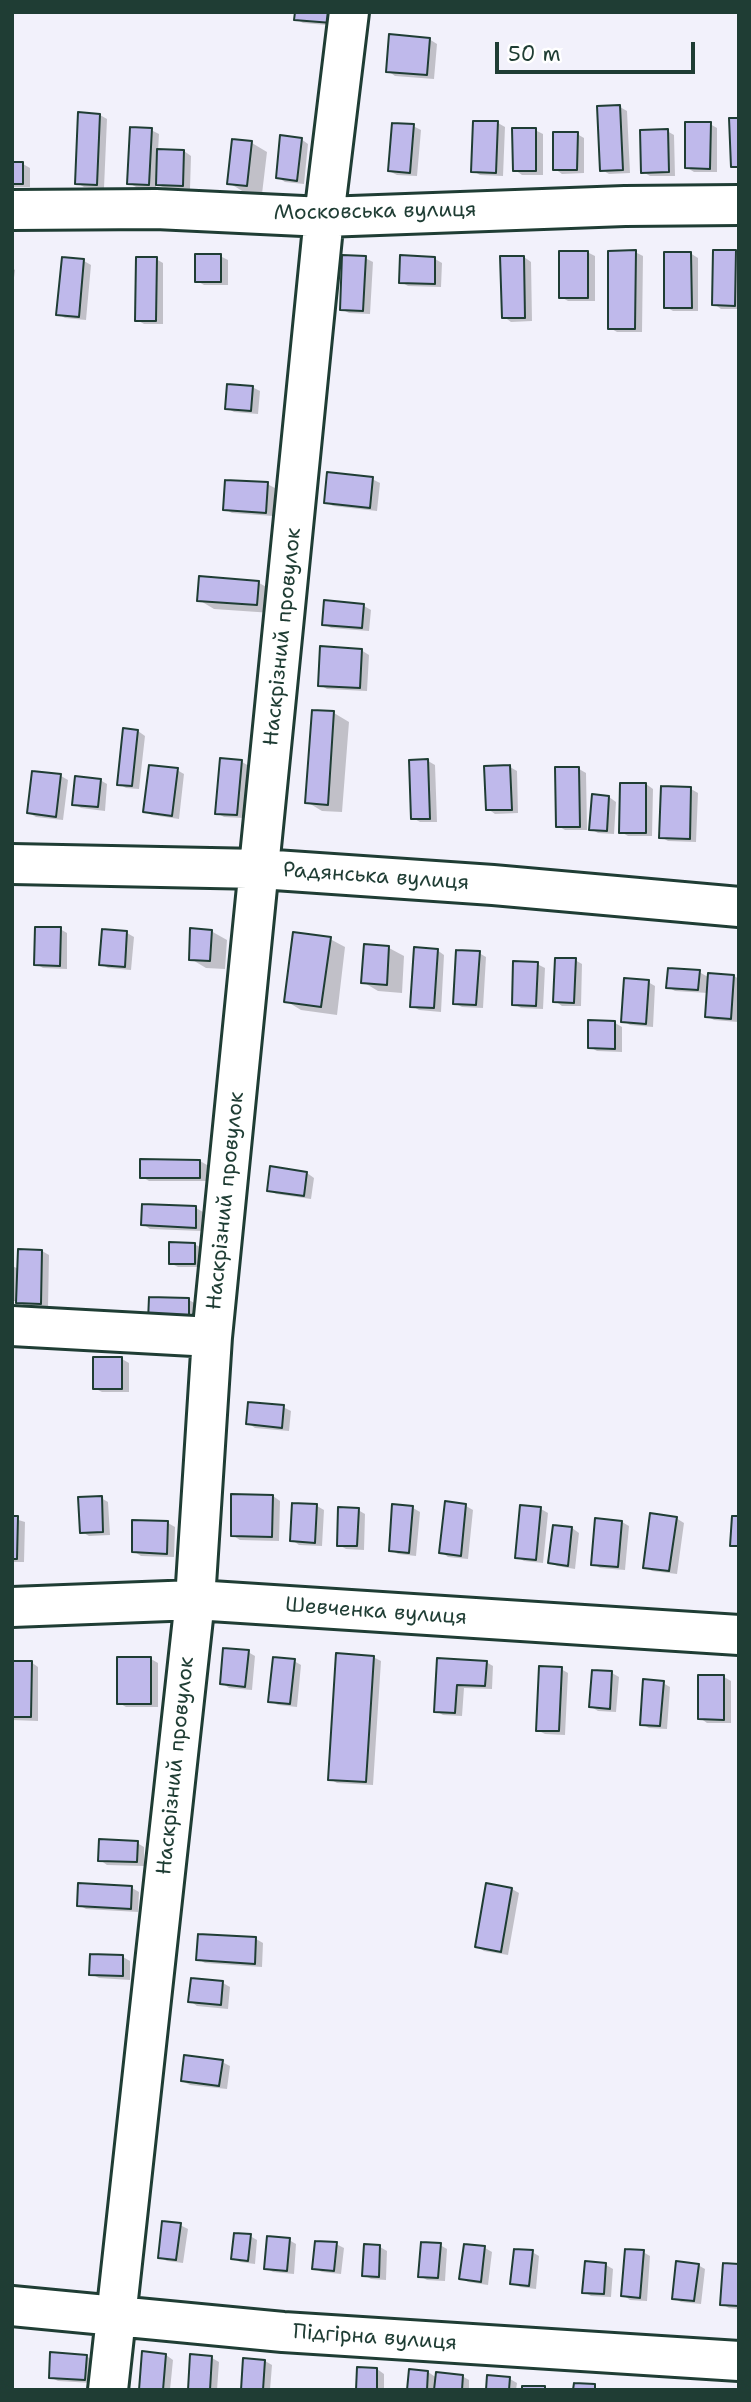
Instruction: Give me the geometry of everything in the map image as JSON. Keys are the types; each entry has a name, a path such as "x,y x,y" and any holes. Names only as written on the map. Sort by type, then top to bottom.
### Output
{"street":[{"name":"Наскрізний провулок","path":"108,2390 195,1601 212,1337 324,217 349,12"},
{"name":"Московська вулиця","path":"12,210 156,209 324,217 625,206 739,205"},
{"name":"Радянська вулиця","path":"12,864 260,869 493,885 739,907"},
{"path":"12,1326 212,1337"},
{"name":"Шевченка вулиця","path":"12,1607 195,1601 739,1635"},
{"name":"Підгірна вулиця","path":"12,2306 283,2332 739,2361"}],"building":[{"path":"295,12 333,12 332,23 294,20"},
{"path":"389,34 430,38 427,75 386,72"},
{"path":"620,105 623,170 600,171 597,106"},
{"path":"78,112 100,114 97,185 75,184"},
{"path":"729,118 739,118 739,167 731,167"},
{"path":"473,121 498,121 496,173 471,172"},
{"path":"685,122 711,122 710,169 685,168"},
{"path":"392,123 414,124 410,173 388,171"},
{"path":"130,127 152,128 149,185 127,184"},
{"path":"512,128 536,128 536,171 513,171"},
{"path":"668,129 669,172 641,173 640,130"},
{"path":"553,132 578,132 577,170 553,170"},
{"path":"280,135 302,138 297,181 276,178"},
{"path":"232,139 252,141 247,186 227,184"},
{"path":"157,149 184,150 183,186 156,185"},
{"path":"12,162 23,162 23,184 12,184"},
{"path":"636,250 635,329 608,329 608,251"},
{"path":"713,250 736,250 735,306 712,305"},
{"path":"559,251 588,251 588,298 559,298"},
{"path":"664,252 691,252 692,308 664,308"},
{"path":"195,254 221,254 221,282 195,282"},
{"path":"342,255 366,256 363,311 340,310"},
{"path":"400,255 435,257 435,284 399,283"},
{"path":"500,256 524,256 525,318 502,318"},
{"path":"62,257 84,259 79,317 56,315"},
{"path":"136,257 157,257 156,321 135,321"},
{"path":"227,384 253,386 251,411 225,409"},
{"path":"327,472 373,477 370,508 324,503"},
{"path":"225,480 268,482 266,513 223,510"},
{"path":"199,576 259,581 257,605 197,601"},
{"path":"324,600 364,604 362,628 322,625"},
{"path":"320,646 362,649 360,688 318,686"},
{"path":"312,710 334,711 328,805 305,803"},
{"path":"123,728 138,730 132,786 117,785"},
{"path":"220,758 242,760 237,815 215,814"},
{"path":"428,759 430,819 411,819 409,760"},
{"path":"149,765 178,768 172,816 143,812"},
{"path":"510,765 512,810 486,810 484,766"},
{"path":"555,767 579,767 580,827 556,827"},
{"path":"32,771 61,774 56,817 27,813"},
{"path":"75,776 101,779 98,807 72,805"},
{"path":"620,783 646,783 646,833 619,833"},
{"path":"661,786 691,787 690,839 659,838"},
{"path":"592,794 609,796 607,831 589,830"},
{"path":"35,927 61,927 60,966 34,965"},
{"path":"190,928 212,930 210,961 189,960"},
{"path":"102,929 127,931 125,967 99,965"},
{"path":"293,932 331,937 321,1007 284,1002"},
{"path":"364,944 389,946 387,985 361,983"},
{"path":"414,947 438,949 434,1008 410,1007"},
{"path":"456,950 480,951 476,1005 453,1004"},
{"path":"555,958 576,958 574,1003 553,1002"},
{"path":"513,961 538,962 536,1006 512,1005"},
{"path":"668,968 700,970 698,990 666,988"},
{"path":"708,973 734,975 731,1019 705,1017"},
{"path":"624,978 649,980 646,1024 621,1022"},
{"path":"588,1020 615,1021 615,1049 588,1048"},
{"path":"140,1159 200,1160 200,1178 140,1178"},
{"path":"270,1166 307,1172 304,1196 267,1191"},
{"path":"142,1204 196,1206 196,1228 141,1225"},
{"path":"169,1242 195,1243 195,1264 169,1264"},
{"path":"18,1249 42,1250 41,1304 16,1303"},
{"path":"149,1297 189,1298 189,1321 148,1321"},
{"path":"93,1357 122,1357 122,1389 93,1389"},
{"path":"248,1402 284,1405 282,1428 246,1424"},
{"path":"231,1494 273,1495 272,1537 231,1536"},
{"path":"102,1496 103,1532 80,1533 78,1497"},
{"path":"445,1501 466,1504 461,1556 439,1553"},
{"path":"292,1503 317,1504 315,1543 290,1541"},
{"path":"392,1504 413,1506 409,1553 389,1551"},
{"path":"520,1505 541,1507 536,1560 515,1558"},
{"path":"338,1507 359,1508 357,1546 337,1546"},
{"path":"650,1513 677,1517 669,1571 643,1568"},
{"path":"12,1516 18,1516 17,1559 12,1559"},
{"path":"732,1516 739,1516 739,1546 730,1546"},
{"path":"595,1518 622,1521 618,1567 591,1565"},
{"path":"132,1520 168,1521 167,1554 132,1552"},
{"path":"553,1525 572,1527 568,1566 548,1563"},
{"path":"223,1648 249,1650 245,1687 220,1684"},
{"path":"336,1653 374,1656 366,1782 328,1780"},
{"path":"117,1657 151,1657 151,1704 117,1704"},
{"path":"273,1657 295,1659 290,1704 268,1702"},
{"path":"437,1658 487,1661 485,1686 457,1685 455,1713 434,1712"},
{"path":"12,1661 32,1661 31,1717 12,1717"},
{"path":"539,1666 562,1667 559,1731 536,1731"},
{"path":"592,1670 612,1671 610,1709 589,1707"},
{"path":"698,1675 724,1675 724,1720 698,1719"},
{"path":"643,1679 664,1681 660,1726 640,1725"},
{"path":"99,1839 138,1841 137,1862 98,1861"},
{"path":"78,1883 132,1886 131,1909 77,1906"},
{"path":"486,1883 512,1888 501,1952 475,1947"},
{"path":"198,1934 256,1937 255,1964 196,1960"},
{"path":"90,1954 123,1955 123,1976 89,1975"},
{"path":"191,1978 223,1981 221,2005 188,2002"},
{"path":"184,2055 223,2060 219,2086 181,2081"},
{"path":"162,2221 181,2223 176,2260 158,2258"},
{"path":"234,2233 251,2234 248,2261 231,2259"},
{"path":"267,2236 290,2238 287,2271 264,2269"},
{"path":"315,2241 337,2242 334,2271 312,2269"},
{"path":"421,2242 441,2243 438,2278 418,2277"},
{"path":"364,2244 380,2245 379,2277 362,2276"},
{"path":"464,2244 485,2246 481,2282 459,2279"},
{"path":"514,2249 533,2250 529,2286 510,2284"},
{"path":"625,2249 644,2250 640,2298 621,2296"},
{"path":"585,2261 606,2263 604,2294 582,2293"},
{"path":"676,2261 699,2264 694,2301 672,2299"},
{"path":"723,2263 739,2264 739,2306 720,2305"},
{"path":"142,2351 166,2354 163,2390 139,2390"},
{"path":"50,2352 87,2355 85,2380 49,2378"},
{"path":"190,2354 212,2356 210,2390 188,2390"},
{"path":"243,2358 265,2360 263,2390 241,2390"},
{"path":"357,2367 377,2368 377,2390 356,2390"},
{"path":"409,2369 428,2371 427,2390 407,2390"},
{"path":"436,2372 463,2375 462,2390 434,2390"},
{"path":"487,2375 510,2377 509,2390 486,2390"},
{"path":"574,2383 595,2384 595,2390 573,2390"},
{"path":"522,2386 545,2386 545,2390 522,2390"}]}
